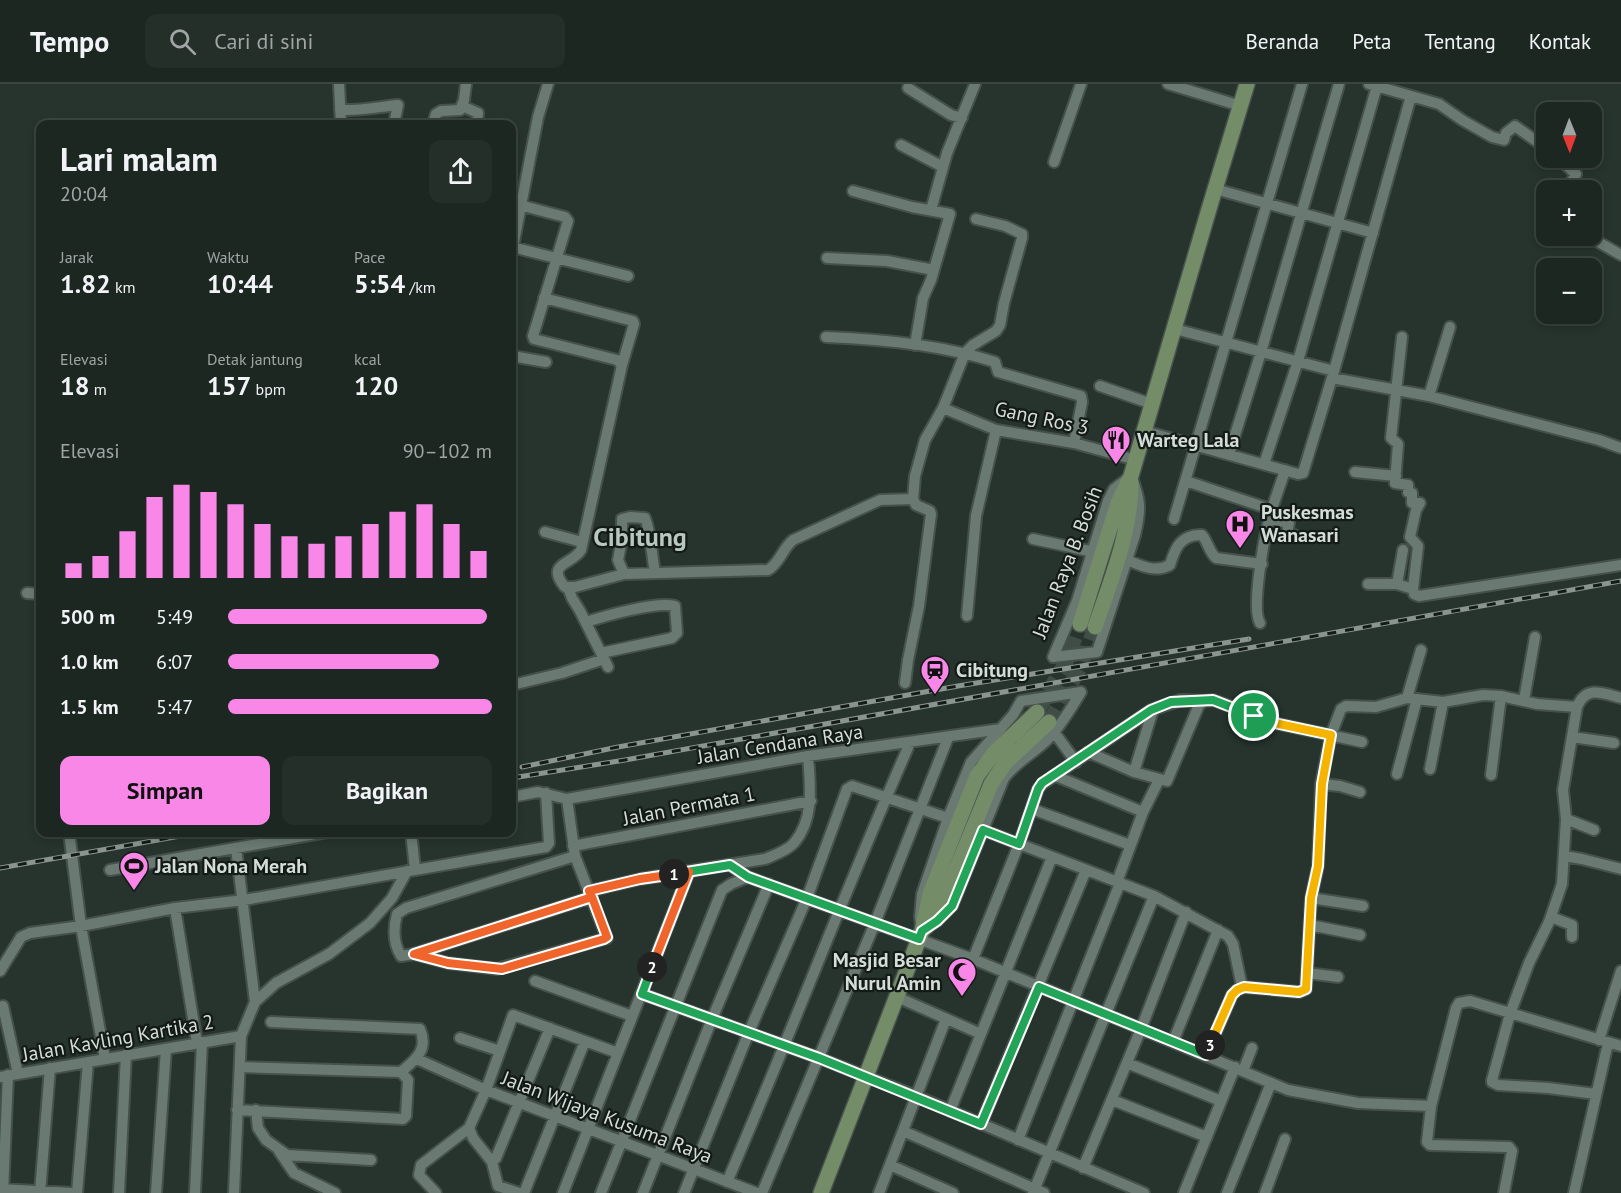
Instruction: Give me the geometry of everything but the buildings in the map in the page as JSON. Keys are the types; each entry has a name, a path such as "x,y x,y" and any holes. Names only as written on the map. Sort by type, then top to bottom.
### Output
{"main road":[{"name":"Jalan Raya B. Bosih","path":"1131,476 1247,84"},
{"path":"1088,626 1127,528 1131,507 1131,476"},
{"path":"821,1193 921,935 930,894 977,776 994,753 1046,722"}],"street":[{"path":"339,84 341,120"},
{"path":"434,120 436,114 441,111 460,110 466,84"},
{"path":"548,84 516,204 567,219 533,333 534,339 617,360 622,365"},
{"path":"932,210 943,167 975,84"},
{"path":"1053,162 1081,84"},
{"path":"1168,84 1241,106"},
{"path":"1174,519 1302,84"},
{"path":"1229,454 1339,84"},
{"path":"1264,464 1298,361 1338,222 1373,85 1439,104 1462,120 1492,136 1504,140 1506,133 1515,126 1536,141"},
{"path":"908,88 951,115 962,118"},
{"path":"1144,431 1301,474 1333,374 1411,96"},
{"path":"340,110 360,111 398,105 395,120"},
{"path":"462,106 478,113 477,120"},
{"path":"902,145 943,167"},
{"path":"1569,168 1576,174 1573,180"},
{"path":"1215,189 1373,233"},
{"path":"853,191 950,214 934,270 923,298 915,345"},
{"path":"905,683 919,606 931,514 930,511 916,505 913,500 915,476 925,440 943,408 965,352 996,331 1000,325 1022,238 1022,234 1012,229 976,219"},
{"path":"1602,244 1621,255"},
{"path":"516,248 628,276"},
{"path":"827,258 887,261 934,270"},
{"path":"544,298 633,321 634,324 622,365 582,542 578,555 564,562 559,568 558,576 560,582 568,588 604,659"},
{"path":"1429,396 1450,327"},
{"path":"1175,329 1298,361 1333,374 1429,396 1599,440 1621,448"},
{"path":"826,337 866,338 965,352 996,362 998,372 1002,374 1081,396 1082,402 1074,443"},
{"path":"1402,337 1391,438 1398,444 1399,450 1395,484 1408,485 1408,492 1412,493 1412,503 1420,503 1416,510 1410,537 1418,546 1414,594 1419,596 1621,565"},
{"path":"516,357 546,362"},
{"path":"1100,386 1152,404"},
{"name":"Gang Ros 3","path":"943,408 996,430 1074,443 1136,460"},
{"path":"968,616 976,516 996,430"},
{"path":"1260,623 1257,615 1257,597 1262,564 1271,514 1285,470"},
{"path":"1355,472 1396,476"},
{"name":"Jalan Raya B. Bosih","path":"1131,476 1139,496 1140,508 1135,536 1097,652 1053,657 1077,601 1094,552 1111,495 1114,489 1131,476"},
{"path":"1186,481 1271,514 1289,523 1287,534 1294,535"},
{"path":"568,588 624,574 768,570 775,566 793,540 880,500 913,500"},
{"path":"624,574 618,560 622,539 622,519 630,517 645,518 652,534 655,572"},
{"path":"545,532 582,542"},
{"path":"1127,560 1146,568 1162,569 1170,565 1179,543 1189,536 1202,535 1208,543 1210,554 1216,558 1262,564"},
{"path":"1033,539 1094,552"},
{"path":"1397,584 1403,550"},
{"path":"1368,584 1397,584 1413,589"},
{"path":"27,593 36,594"},
{"path":"516,684 562,673 672,638 677,633 675,606 663,605 586,622"},
{"path":"1524,700 1535,637"},
{"path":"1397,774 1421,650"},
{"path":"1596,1094 1494,1084 1492,1080 1510,1014 1551,917 1562,884 1566,819 1563,790 1577,706 1580,699 1594,691 1621,698"},
{"path":"1081,693 1046,722 1042,745 1011,769 1004,778 952,906 921,935 922,894 948,818 971,762 1013,715 1021,701 1081,693"},
{"path":"1206,1055 1232,995 1240,988 1299,992 1306,989 1311,898 1318,866 1322,784 1331,735 1343,707 1376,707 1412,699 1443,702 1483,695 1501,696 1538,704 1577,706"},
{"path":"1491,775 1501,696"},
{"path":"973,959 1042,783 1056,776 1153,710 1181,700 1213,700 1224,702 1279,724 1362,742"},
{"path":"1018,1140 1143,812 1163,781 1199,705 1204,701"},
{"path":"1430,769 1443,702"},
{"path":"1134,772 1153,710"},
{"path":"1046,722 1076,762"},
{"name":"Jalan Cendana Raya","path":"567,799 808,756 1001,729"},
{"path":"1572,737 1614,743"},
{"path":"762,1193 875,923 948,738"},
{"path":"727,1182 786,1046 839,910 910,743"},
{"path":"1089,752 1134,772 1163,781"},
{"path":"414,954 640,879 765,859 794,844 802,831 811,801 808,756"},
{"path":"1056,776 1143,812"},
{"path":"1322,784 1360,792"},
{"path":"684,1193 749,1032 807,898 847,789 852,786 887,796 948,818"},
{"path":"414,954 448,963 502,969 607,937 574,851 567,799 538,792 516,797"},
{"path":"0,971 21,937 30,933 175,908 244,900 546,847 549,843 546,793"},
{"name":"Jalan Permata 1","path":"414,954 402,956 396,945 393,928 397,914 406,908 574,851 811,801"},
{"path":"1032,810 1130,845"},
{"path":"1566,819 1594,830"},
{"path":"983,830 1154,896 1228,936 1233,944 1240,988"},
{"path":"70,837 81,926 105,1059"},
{"path":"110,870 299,837"},
{"path":"234,1193 241,1036 255,1002 276,983 329,954 370,923 392,898 411,870 411,837"},
{"path":"236,848 255,1002"},
{"path":"1564,856 1621,869"},
{"path":"950,1111 1052,857"},
{"path":"730,865 748,877 875,923 921,935 1039,987 1288,1090 1358,1103 1431,1106"},
{"path":"981,1124 1086,870"},
{"path":"563,1193 689,872"},
{"path":"601,1193 722,890 748,877"},
{"path":"643,1193 711,1019 769,884"},
{"path":"903,1131 1037,1192 1049,1152 1154,896"},
{"path":"1311,898 1363,906"},
{"path":"175,908 200,1043 195,1193"},
{"path":"1083,1168 1141,1029 1186,912"},
{"path":"1551,917 1572,925 1572,937"},
{"path":"1310,925 1360,935"},
{"path":"1173,1042 1218,930"},
{"path":"1574,1193 1621,968"},
{"path":"1307,973 1338,977"},
{"path":"535,981 632,1016"},
{"path":"642,994 866,1076 1144,1193"},
{"path":"897,997 981,1034"},
{"path":"1504,1193 1512,1148 1428,1144 1427,1141 1431,1106 1459,1003 1470,1001 1621,1046"},
{"path":"3,1006 9,1075 2,1190 72,1193"},
{"path":"436,1193 419,1175 421,1165 469,1128 515,1015 618,1053"},
{"path":"879,1193 946,1019"},
{"path":"240,1067 401,1072 417,1059 423,1037 420,1029 271,1022"},
{"path":"492,1162 496,1158 550,1028"},
{"name":"Jalan Kavling Kartika 2","path":"9,1075 241,1036"},
{"path":"460,1038 500,1051"},
{"path":"524,1193 585,1041"},
{"path":"1184,1193 1221,1101 1252,1048"},
{"path":"156,1193 166,1049"},
{"path":"119,1193 126,1055"},
{"name":"Jalan Wijaya Kusuma Raya","path":"417,1059 486,1090 757,1193"},
{"path":"77,1193 88,1062"},
{"path":"1127,1063 1221,1101"},
{"path":"40,1192 50,1068"},
{"path":"237,1110 403,1119 406,1116 408,1080 401,1072"},
{"path":"1227,1193 1271,1083"},
{"path":"1112,1100 1207,1137"},
{"path":"256,1110 258,1128 266,1140 287,1155 371,1160"},
{"path":"469,1128 473,1138 492,1162 498,1186 519,1193"},
{"path":"1265,1193 1285,1139"},
{"path":"279,1151 294,1173 335,1193"},
{"path":"890,1166 953,1193"}],"tunnel":[{"path":"1037,712 1066,662 1080,624"},
{"path":"1049,722 1080,668 1095,627"}],"railway":[{"path":"516,777 625,760 1621,581"},
{"path":"522,767 618,747 958,686 1249,639"},
{"path":"0,868 175,837"}],"place":[{"name":"Warteg Lala","path":"1116,466"},
{"name":"Puskesmas Wanasari","path":"1240,550"},
{"name":"Cibitung","path":"935,696"},
{"name":"Jalan Nona Merah","path":"134,892"},
{"name":"Masjid Besar Nurul Amin","path":"962,998"}],"district":[{"name":"Cibitung","path":"640,536"}],"route":[{"path":"1254,716 1224,702 1213,700 1181,700 1151,710 1056,776 1042,783 1019,844 983,830 952,906 937,921 922,931 919,939 748,877 730,865 640,879 589,891 592,897 414,954 448,963 502,969 604,939 607,937 592,897 589,891 640,879 689,872 642,994 819,1058 981,1124 1039,987 1206,1055 1232,995 1237,990 1242,987 1299,992 1306,989 1311,898 1318,866 1322,784 1331,735 1254,716"}]}
